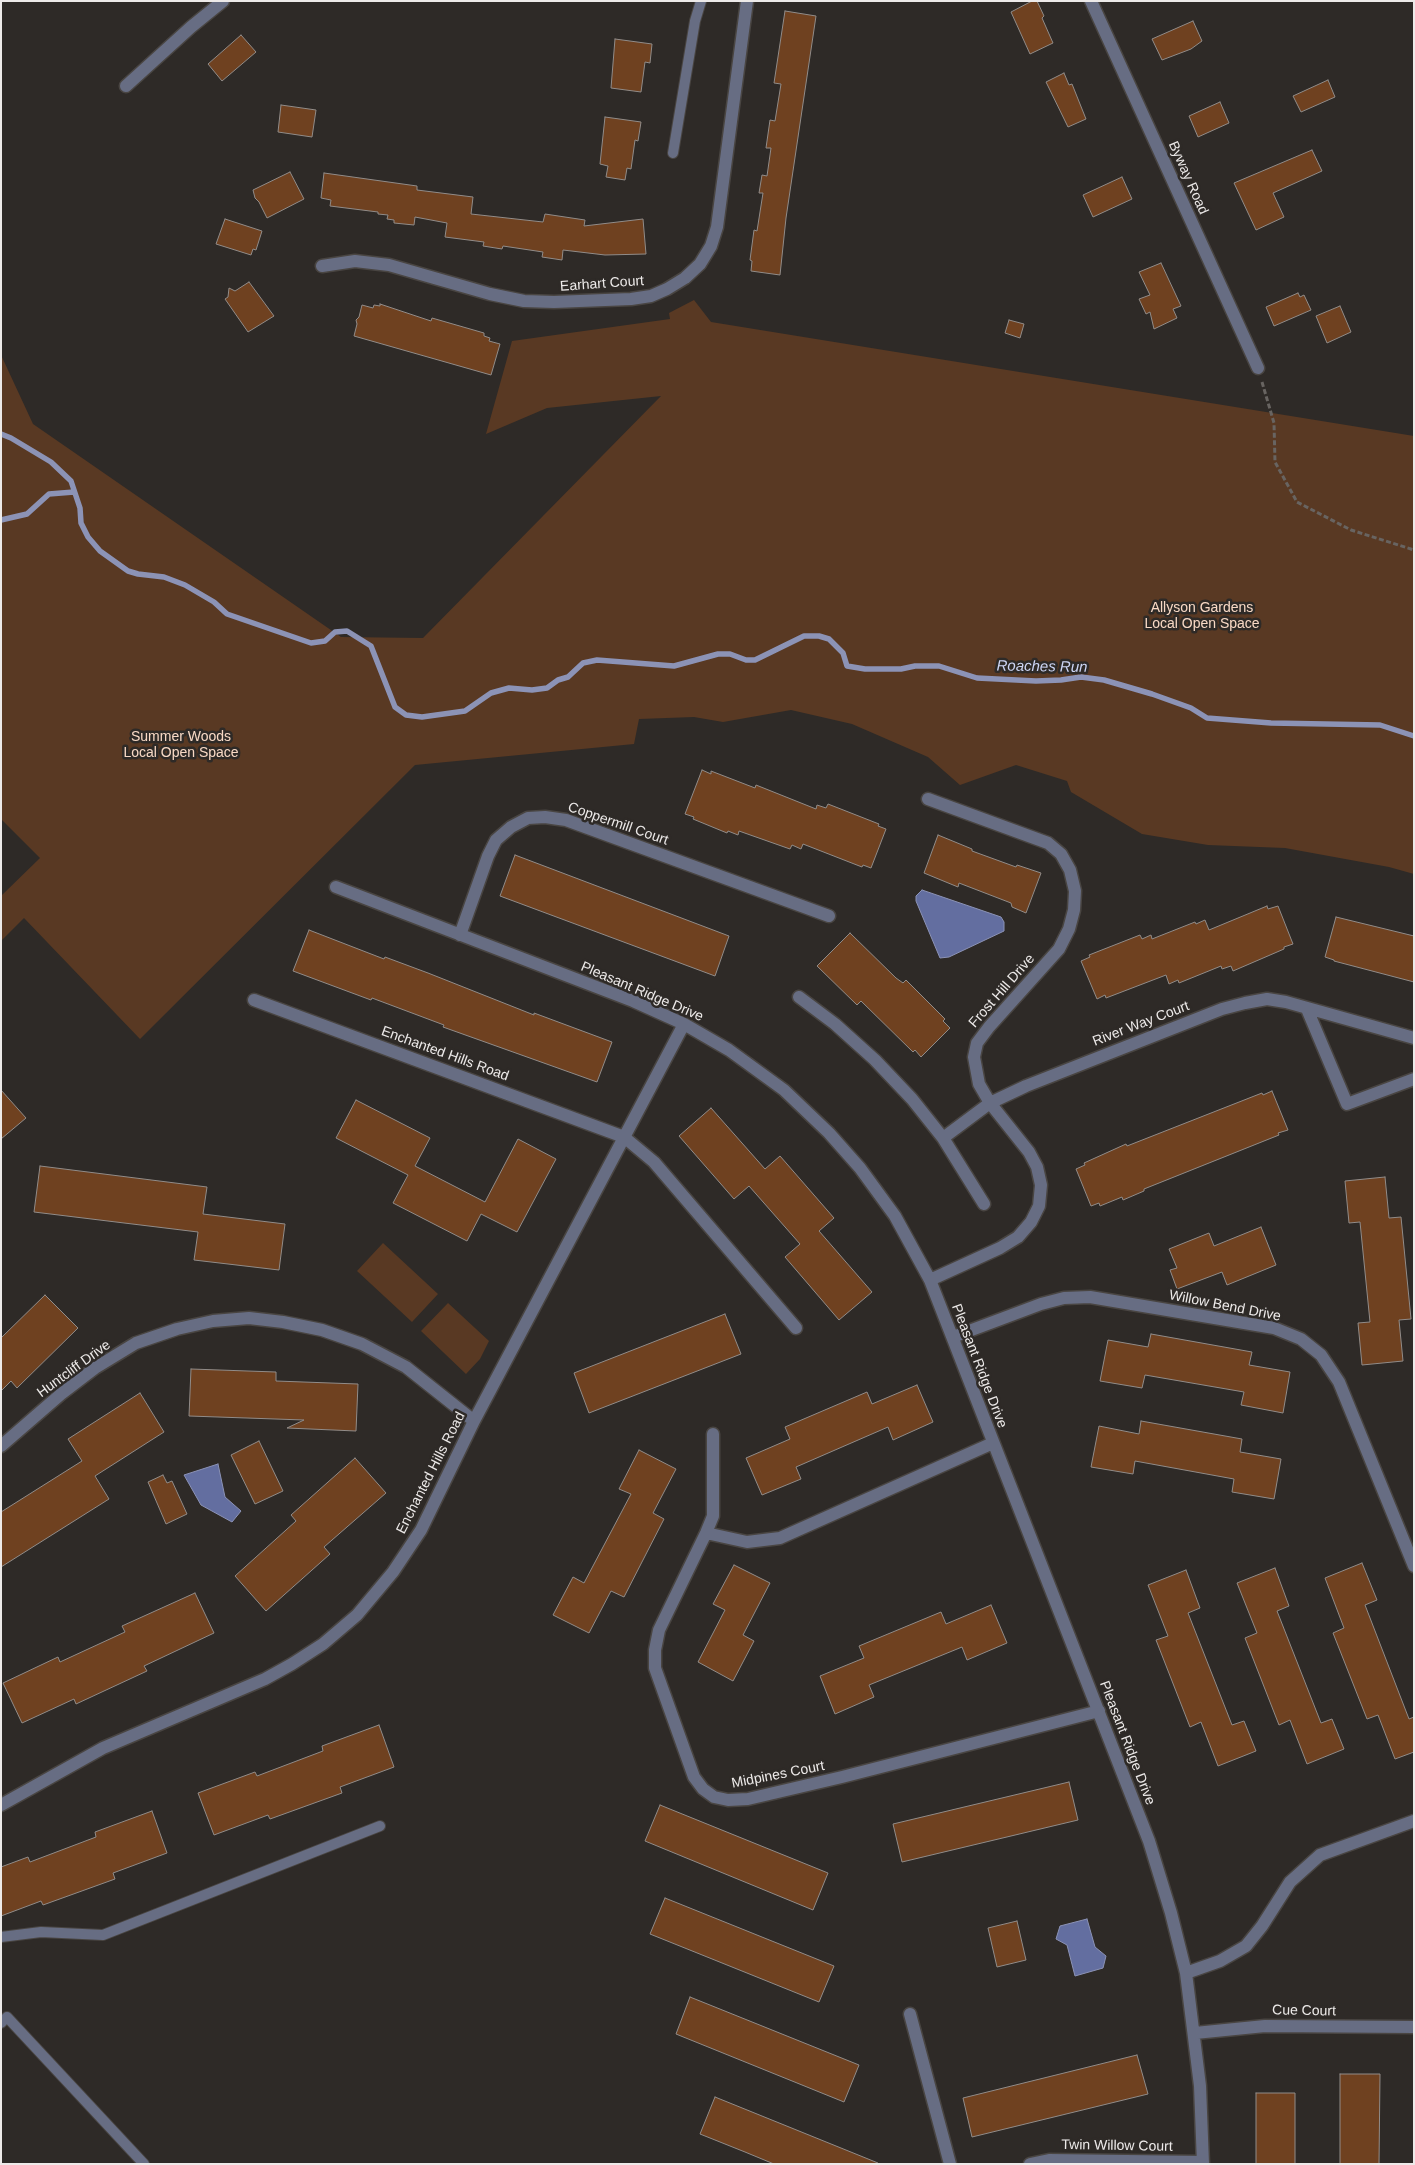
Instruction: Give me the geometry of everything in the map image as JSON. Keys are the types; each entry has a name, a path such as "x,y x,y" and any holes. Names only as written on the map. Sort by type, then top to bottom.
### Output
{"street":[{"path":"126,86 190,26 223,1"},
{"name":"Earhart Court","path":"322,266 355,261 389,265 490,294 524,301 554,302 631,299 651,296 673,286 700,264 710,246 717,227 747,1"},
{"name":"Byway Road","path":"1091,1 1258,368"},
{"name":"Frost Hill Drive","path":"928,799 1048,843 1062,854 1070,870 1075,891 1070,929 1059,949 989,1027 977,1043 974,1056 979,1084 990,1103 1029,1152 1037,1167 1041,1185 1038,1206 1031,1222 1018,1237 1000,1248 930,1280"},
{"name":"Coppermill Court","path":"460,935 488,856 496,840 511,827 528,818 545,816 566,820 829,916"},
{"name":"Pleasant Ridge Drive","path":"336,887 633,1001 684,1024 729,1050 784,1090 829,1133 860,1168 895,1216 930,1280 1149,1841 1171,1913 1186,1972 1200,2086 1203,2163"},
{"path":"798,997 835,1024 875,1060 912,1099 943,1138 984,1204"},
{"name":"River Way Court","path":"943,1138 990,1103 1060,1071 1245,1002 1267,999 1286,1002 1414,1038"},
{"name":"Enchanted Hills Road","path":"254,1000 624,1137 654,1162 796,1328"},
{"path":"1307,1009 1347,1104 1414,1079"},
{"name":"Enchanted Hills Road","path":"1,1805 103,1748 265,1680 323,1644 357,1615 394,1572 421,1530 474,1421 684,1024"},
{"name":"Willow Bend Drive","path":"953,1337 1041,1304 1064,1298 1090,1297 1274,1328 1301,1340 1321,1355 1339,1382 1414,1566"},
{"name":"Huntcliff Drive","path":"1,1446 94,1368 136,1344 177,1328 213,1321 249,1318 283,1322 322,1330 362,1344 406,1367 474,1421"},
{"name":"Midpines Court","path":"713,1434 713,1516 659,1630 656,1668 694,1777 703,1789 714,1797 728,1800 748,1799 851,1775 1099,1711"},
{"path":"706,1533 747,1542 780,1538 993,1443"},
{"path":"1186,1972 1220,1961 1246,1946 1262,1926 1290,1882 1320,1855 1414,1821"},
{"path":"910,2014 950,2164"},
{"name":"Cue Court","path":"1195,2033 1265,2026 1414,2027"},
{"name":"Twin Willow Court","path":"1030,2164 1049,2160 1203,2163"}],"lane":[{"path":"673,153 695,21 701,1"},
{"path":"1,1937 41,1932 103,1935 380,1826"},
{"path":"1,2022 7,2017 144,2164"}],"path":[{"path":"1258,368 1274,423 1274,462 1297,502 1351,530 1414,550"}],"green space":[{"path":"694,300 711,322 1414,436 1414,874 1389,867 1285,848 1208,845 1142,834 1071,792 1067,781 1016,765 960,785 928,757 852,724 791,710 723,722 694,717 639,719 634,744 415,765 140,1039 24,918 1,941 1,896 40,858 1,819 1,355 33,424 341,637 423,638 661,396 547,408 486,434 512,341 670,319 669,313"},
{"path":"383,1243 438,1294 412,1322 357,1271"},
{"path":"448,1303 489,1341 480,1359 466,1374 421,1331"}],"water":[{"path":"922,890 1001,917 1004,922 1004,931 949,957 940,958 916,901 916,896"},
{"path":"218,1464 225,1497 241,1511 232,1522 201,1505 184,1475"},
{"path":"1087,1919 1095,1947 1106,1956 1103,1968 1075,1976 1067,1945 1056,1939 1060,1926"}],"building":[{"path":"1032,1 1037,1 1053,43 1030,54 1011,12"},
{"path":"785,11 816,16 786,218 780,275 751,271 752,261 750,260 754,230 757,231 763,193 759,193 762,175 767,176 771,148 766,148 770,120 775,121 781,84 774,83"},
{"path":"1193,21 1202,41 1191,49 1162,60 1152,39"},
{"path":"241,35 256,52 222,81 208,64"},
{"path":"615,39 652,44 650,63 645,62 641,92 611,88"},
{"path":"1064,73 1069,85 1072,84 1086,119 1068,127 1046,82"},
{"path":"1328,80 1335,97 1301,112 1293,96"},
{"path":"1220,102 1229,123 1198,137 1189,116"},
{"path":"281,105 316,110 312,137 278,132"},
{"path":"605,117 641,122 638,141 635,140 631,169 627,168 625,180 606,177 608,166 600,164"},
{"path":"1312,150 1322,171 1273,193 1284,217 1256,230 1234,183"},
{"path":"290,172 304,199 267,218 255,198 253,190"},
{"path":"324,173 417,186 417,190 473,197 471,214 543,222 545,214 585,220 584,226 643,219 646,254 605,255 563,250 562,260 542,257 543,252 503,246 502,249 483,246 484,242 445,237 447,223 415,217 414,225 394,223 394,220 387,219 388,215 378,214 378,212 330,206 331,200 321,198"},
{"path":"1122,177 1132,199 1093,217 1083,195"},
{"path":"225,219 262,231 256,250 253,249 251,255 216,244"},
{"path":"1161,263 1181,306 1173,309 1177,318 1154,329 1150,312 1146,314 1139,299 1150,295 1139,272"},
{"path":"249,282 274,316 248,332 225,299 228,297 229,288 235,291"},
{"path":"1298,293 1300,297 1304,295 1311,310 1274,326 1266,307"},
{"path":"380,304 431,321 432,318 484,333 484,336 490,338 489,341 500,344 491,375 354,336 356,320 359,317 362,305 373,308 374,305 380,306"},
{"path":"1340,306 1351,332 1327,343 1316,316"},
{"path":"1009,320 1024,324 1020,338 1005,333"},
{"path":"702,770 711,774 711,771 755,788 756,785 816,809 817,805 826,808 828,804 879,824 878,826 886,829 871,868 863,865 862,867 803,844 801,849 792,845 790,849 739,831 738,835 728,831 727,833 693,819 694,817 685,814"},
{"path":"938,835 972,849 972,851 1016,867 1017,865 1041,873 1026,913 1012,907 1011,903 959,883 958,887 924,873"},
{"path":"515,855 729,936 715,976 500,896"},
{"path":"1267,906 1268,909 1278,906 1293,944 1233,971 1231,966 1222,969 1221,966 1179,983 1178,980 1169,984 1166,975 1106,998 1105,995 1097,999 1081,961 1090,957 1089,955 1140,935 1142,939 1151,935 1152,939 1205,920 1209,930"},
{"path":"1336,917 1414,936 1414,982 1325,957"},
{"path":"309,930 384,959 385,957 428,973 534,1015 534,1013 612,1042 597,1082 443,1027 444,1025 372,998 371,1000 293,971"},
{"path":"850,933 896,978 903,983 906,980 945,1019 943,1021 950,1028 921,1057 915,1050 913,1052 861,1001 857,1005 817,966"},
{"path":"1,1090 26,1118 1,1139"},
{"path":"1272,1091 1288,1130 1144,1189 1144,1191 1123,1200 1122,1197 1100,1206 1099,1203 1091,1206 1076,1169 1085,1165 1084,1163 1126,1144 1127,1146 1262,1093 1263,1095"},
{"path":"356,1100 430,1138 415,1166 485,1202 518,1139 556,1159 517,1232 481,1214 467,1241 393,1203 408,1175 336,1138"},
{"path":"711,1108 765,1169 780,1156 834,1218 819,1231 872,1292 839,1320 785,1257 800,1244 749,1186 734,1199 679,1136"},
{"path":"40,1166 207,1187 203,1214 285,1224 279,1270 194,1260 198,1232 34,1212"},
{"path":"1385,1177 1389,1218 1401,1217 1411,1319 1399,1320 1403,1361 1362,1365 1358,1323 1370,1322 1360,1222 1349,1223 1345,1181"},
{"path":"1261,1227 1276,1265 1227,1285 1222,1272 1177,1289 1170,1270 1177,1268 1169,1249 1209,1233 1214,1246"},
{"path":"45,1295 78,1328 17,1388 11,1381 1,1391 1,1338"},
{"path":"725,1314 741,1354 589,1413 574,1373"},
{"path":"1151,1334 1252,1352 1249,1365 1290,1372 1283,1413 1241,1405 1244,1392 1145,1375 1142,1388 1100,1381 1108,1340 1148,1347"},
{"path":"191,1369 276,1372 276,1381 358,1384 356,1431 287,1428 304,1420 189,1416"},
{"path":"917,1385 933,1422 893,1440 888,1427 796,1467 801,1479 762,1495 746,1458 790,1439 785,1427 867,1392 872,1404"},
{"path":"140,1393 164,1432 95,1476 109,1499 1,1567 1,1512 82,1461 68,1439"},
{"path":"1141,1421 1242,1439 1240,1452 1281,1459 1274,1499 1232,1492 1234,1479 1135,1461 1133,1474 1091,1467 1099,1426 1139,1434"},
{"path":"259,1441 283,1491 255,1504 231,1455"},
{"path":"639,1450 676,1469 653,1513 664,1519 624,1597 611,1591 589,1633 553,1615 573,1577 584,1583 631,1494 619,1489"},
{"path":"355,1458 386,1493 324,1547 330,1554 266,1611 235,1576 296,1521 291,1515"},
{"path":"163,1475 167,1483 172,1481 187,1514 166,1524 148,1482"},
{"path":"1362,1563 1377,1600 1365,1605 1409,1719 1414,1717 1414,1752 1395,1759 1378,1715 1367,1719 1333,1633 1344,1628 1325,1578"},
{"path":"734,1565 770,1583 743,1635 754,1641 733,1681 698,1662 725,1610 713,1604"},
{"path":"1275,1568 1289,1606 1277,1611 1321,1723 1332,1719 1344,1749 1307,1764 1290,1720 1279,1725 1245,1638 1257,1633 1237,1583"},
{"path":"1186,1570 1200,1608 1188,1613 1232,1725 1244,1721 1256,1751 1218,1766 1201,1722 1190,1727 1156,1640 1168,1636 1148,1585"},
{"path":"195,1593 214,1633 144,1666 147,1671 76,1704 74,1699 22,1723 3,1683 58,1657 60,1662 125,1632 122,1626"},
{"path":"991,1605 1007,1643 967,1660 962,1647 869,1685 874,1697 835,1714 820,1676 864,1658 859,1646 941,1612 946,1624"},
{"path":"379,1725 394,1767 340,1787 342,1793 270,1819 268,1815 214,1835 198,1793 255,1772 257,1776 323,1751 322,1746"},
{"path":"1069,1782 1078,1820 902,1862 893,1824"},
{"path":"660,1805 828,1873 813,1910 645,1841"},
{"path":"152,1811 167,1853 113,1873 115,1879 43,1905 41,1901 1,1916 1,1867 28,1857 30,1862 96,1837 95,1832"},
{"path":"665,1898 834,1966 819,2002 650,1934"},
{"path":"1017,1921 1026,1960 997,1967 988,1928"},
{"path":"690,1997 859,2065 844,2102 676,2034"},
{"path":"1137,2055 1148,2094 972,2137 963,2098"},
{"path":"1340,2074 1380,2074 1379,2164 1340,2164"},
{"path":"1256,2093 1295,2093 1295,2164 1256,2164"},
{"path":"715,2097 878,2164 774,2164 700,2134"}],"waterway":[{"name":"Roaches Run","path":"1,434 51,462 71,481 80,508 81,523 88,537 100,551 128,571 164,577 185,585 214,602 227,614 311,643 325,641 335,632 347,631 371,646 395,707 406,715 422,717 465,711 491,693 509,688 532,690 547,688 558,680 568,677 583,663 597,660 674,666 718,654 730,654 746,660 755,660 804,636 819,636 829,639 843,653 847,666 865,669 939,666 977,678 1036,681 1081,677 1104,680 1152,694 1191,708 1207,718 1271,723 1380,725 1414,736"},
{"path":"1,520 27,514 49,494 74,492"}],"park label":[{"name":"Allyson Gardens Local Open Space","path":"1202,616"},
{"name":"Summer Woods Local Open Space","path":"181,746"}]}
